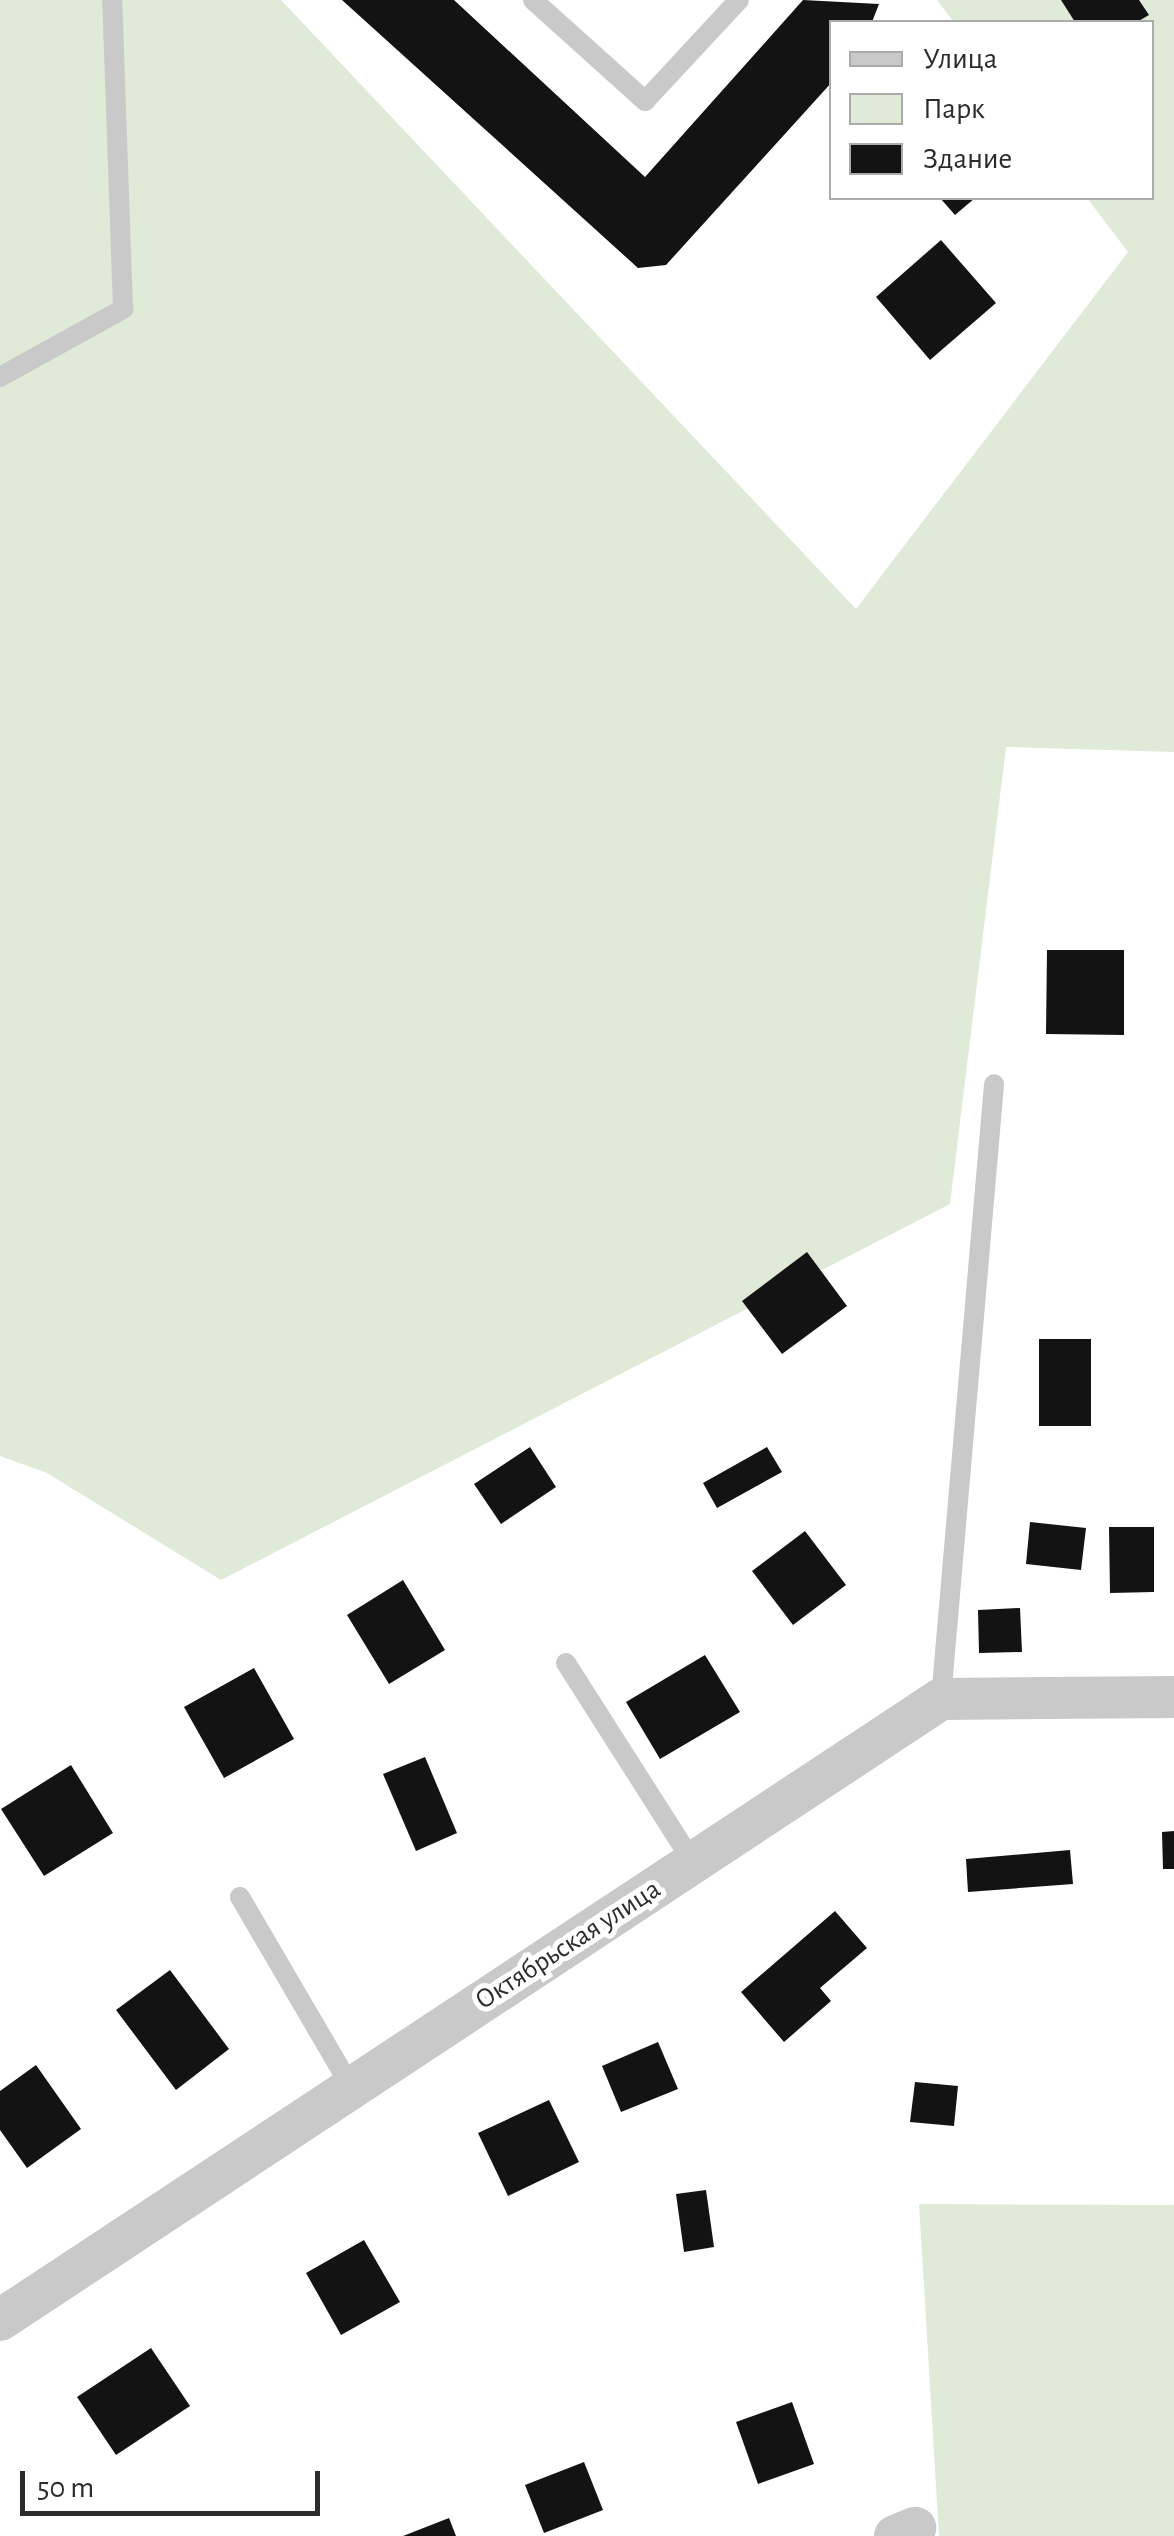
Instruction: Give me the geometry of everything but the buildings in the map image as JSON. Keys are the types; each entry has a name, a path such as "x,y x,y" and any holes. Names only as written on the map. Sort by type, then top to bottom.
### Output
{"street":[{"path":"941,1698 1174,1697"},
{"name":"Октябрьская улица","path":"0,2320 941,1698"}],"lane":[{"path":"0,377 123,309 112,0"},
{"path":"533,0 645,101 739,0"},
{"path":"941,1698 994,1084"},
{"path":"566,1664 693,1862"},
{"path":"240,1897 352,2087"}],"green space":[{"path":"0,0 281,0 856,609 1128,252 1089,200 1154,200 1154,20 952,20 937,0 1174,0 1174,752 1006,747 950,1204 221,1580 47,1473 0,1456"},
{"path":"919,2204 1174,2205 1174,2536 939,2536"}]}
